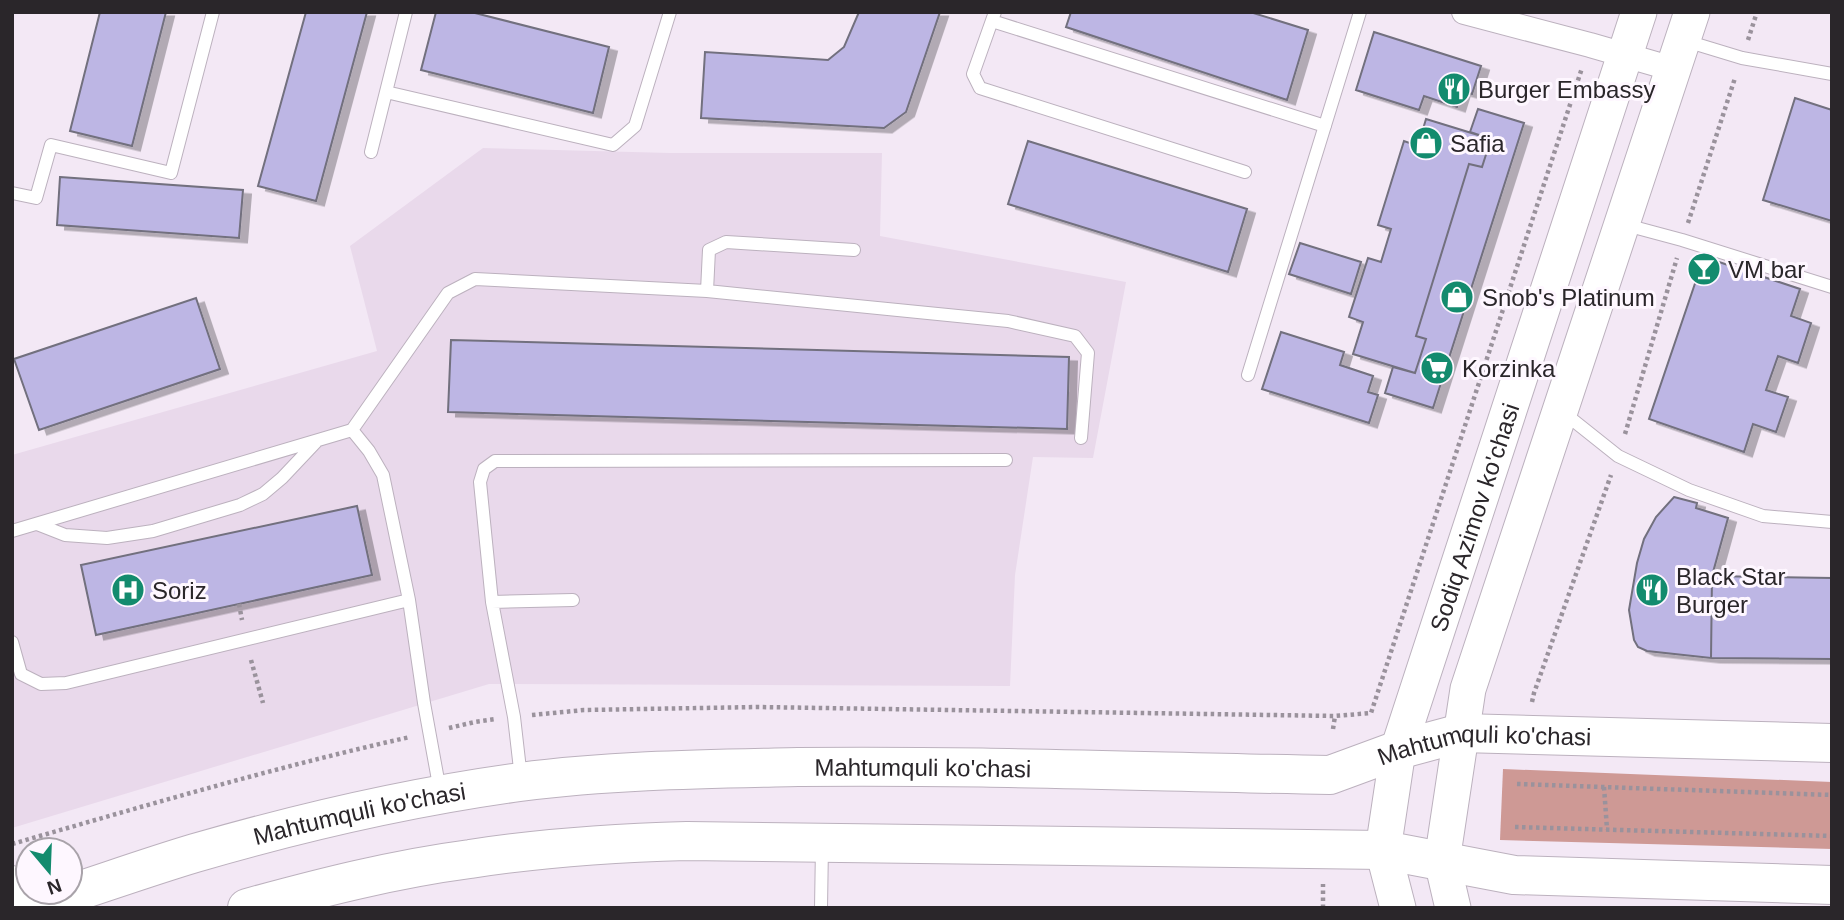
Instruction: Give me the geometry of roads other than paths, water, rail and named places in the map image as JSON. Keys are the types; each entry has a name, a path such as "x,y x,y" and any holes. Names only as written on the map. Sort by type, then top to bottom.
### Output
{"main road":[{"name":"Sodiq Azimov ko'chasi","path":"1398,908 1383,850 1398,750 1639,12"},
{"name":"Sodiq Azimov ko'chasi","path":"1453,908 1442,861 1468,689 1682,40"},
{"name":"Mahtumquli ko'chasi","path":"24,908 195,853 369,808 441,794 573,777 678,770 889,766 1330,775 1398,750 1461,733 1832,743"},
{"path":"247,908 370,877 457,860 641,842 1383,850 1514,875 1832,885"}],"street":[{"path":"1464,12 1625,55 1682,40"},
{"path":"12,878 24,908"}],"lane":[{"path":"12,193 36,198 51,145 171,173 212,12"},
{"path":"371,152 406,12"},
{"path":"386,92 613,145 635,126 670,12"},
{"path":"1248,375 1360,12"},
{"path":"1245,172 980,88 973,74 994,16 1325,126"},
{"path":"1682,40 1742,58 1832,74"},
{"path":"1622,223 1832,287"},
{"path":"707,291 709,250 726,242 854,250"},
{"path":"12,531 352,430 448,293 475,279 707,291 1008,321 1074,335 1088,353 1081,439"},
{"path":"1561,410 1618,456 1689,490 1763,516 1832,522"},
{"path":"352,430 369,450 383,475 409,600 441,794"},
{"path":"37,524 65,536 107,538 153,531 240,505 263,494 316,442"},
{"path":"522,782 514,717 492,602 480,482 484,469 495,461 1006,460"},
{"path":"12,642 21,674 41,684 66,683 409,600"},
{"path":"492,602 573,600"},
{"path":"821,908 822,842"}],"place":[{"name":"Burger Embassy","path":"1454,89"},
{"name":"Safia","path":"1426,143"},
{"name":"VM bar","path":"1704,269"},
{"name":"Snob's Platinum","path":"1457,297"},
{"name":"Korzinka","path":"1437,368"},
{"name":"Soriz","path":"128,590"},
{"name":"Black Star Burger","path":"1652,590"}]}
